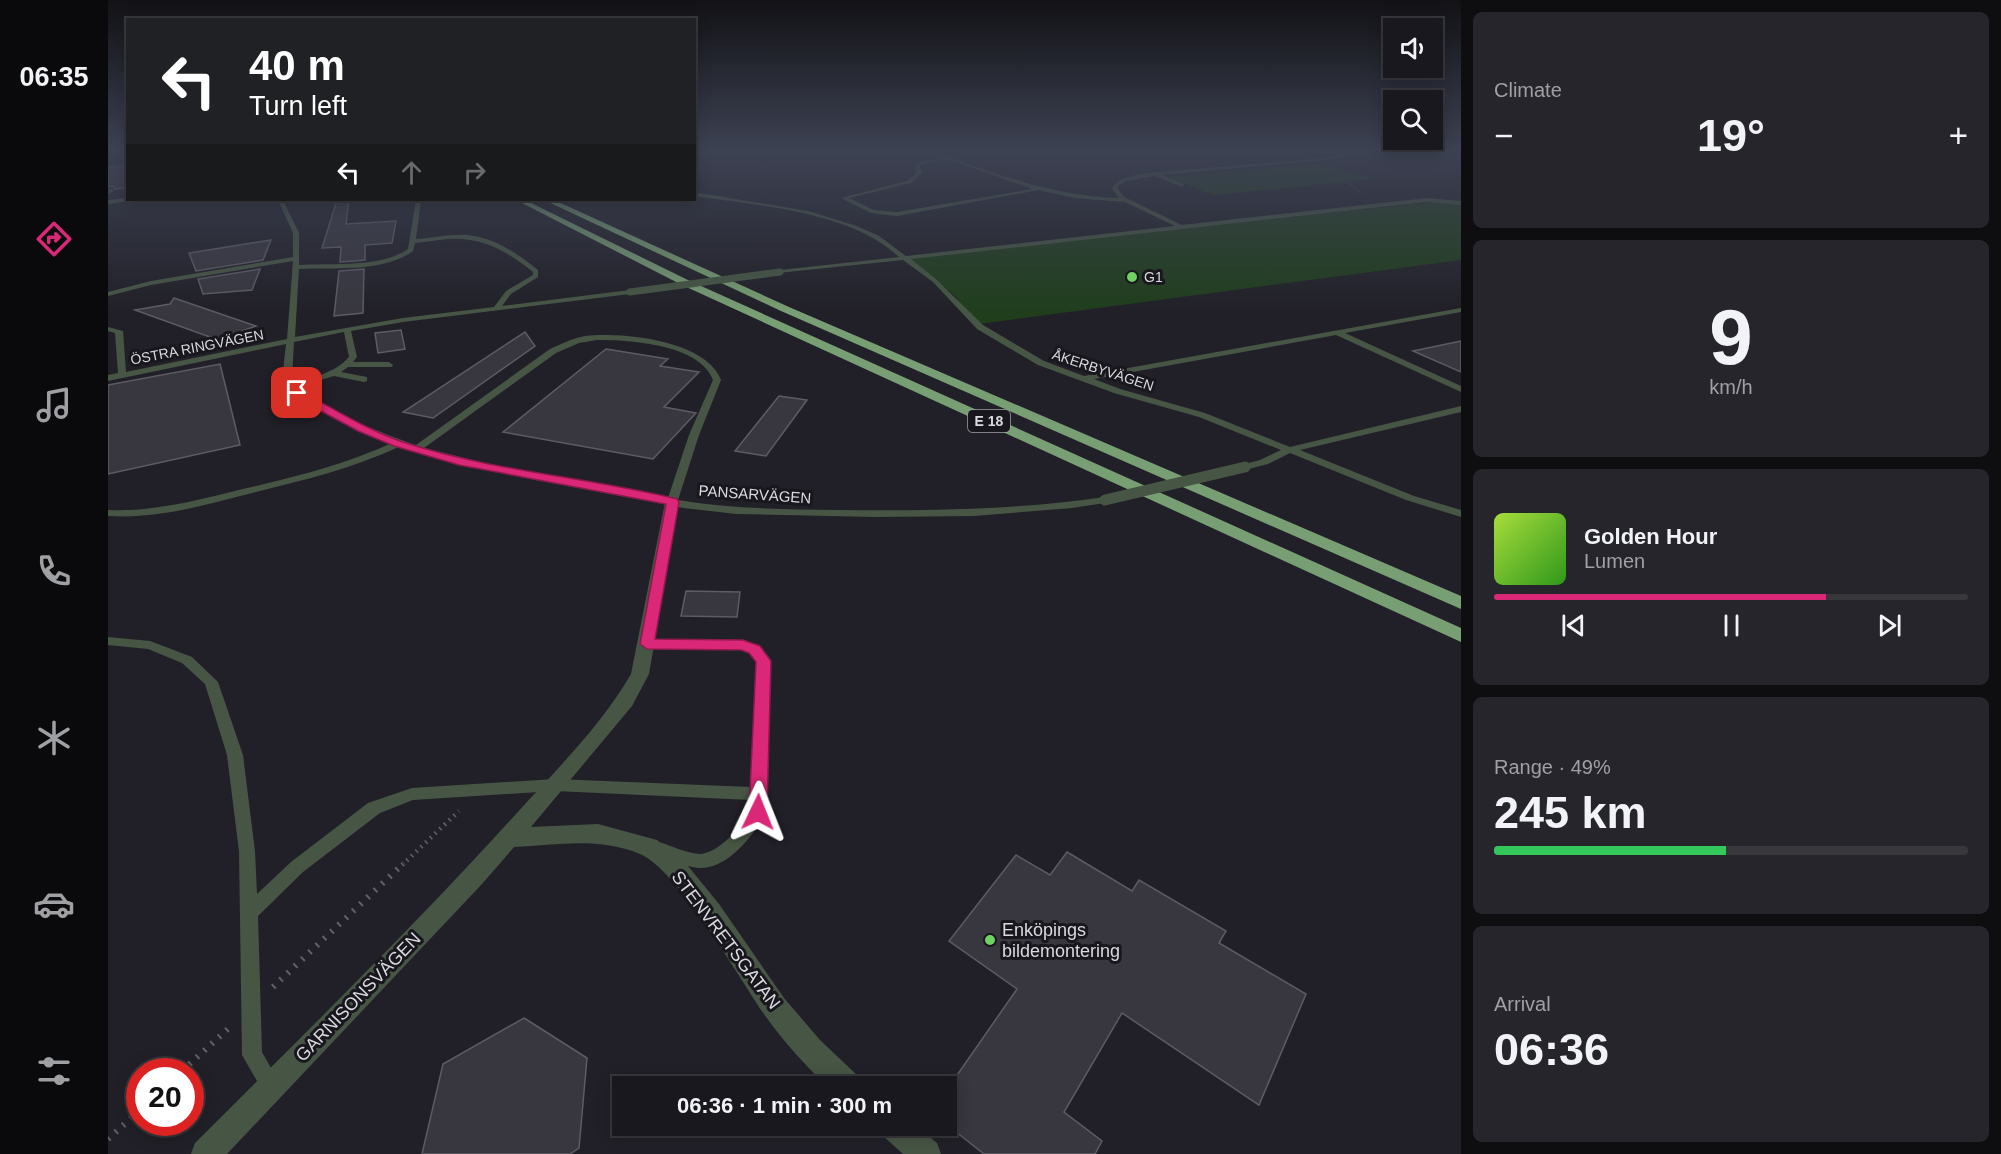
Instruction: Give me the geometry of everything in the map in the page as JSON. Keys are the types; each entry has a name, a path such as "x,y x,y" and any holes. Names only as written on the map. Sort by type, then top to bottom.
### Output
{"highway":[{"name":"E 18","path":"528,204 686,283 1461,636"},
{"name":"E 18","path":"556,204 785,309 1461,603"}],"street":[{"name":"GARNISONSVÄGEN","path":"206,1154 509,838 625,701 640,674 656,600 672,502"},
{"name":"STENVRETSGATAN","path":"509,838 565,833 598,833 649,847 680,873 710,912 775,1007 810,1050 837,1076"},
{"path":"905,1136 926,1154"}],"lane":[{"path":"282,204 296,233 297,262 288,378 290,386 333,373 348,365 389,364"},
{"path":"108,294 150,283 297,262 362,264 400,258 411,250 418,204"},
{"name":"ÅKERBYVÄGEN","path":"750,204 831,218 877,237 950,294 980,327 1025,355 1081,379 1202,415 1410,498 1461,514"},
{"path":"856,204 873,212 897,214 955,204"},
{"path":"1134,204 1182,227"},
{"name":"ÖSTRA RINGVÄGEN","path":"108,378 347,329 903,256 1394,204"},
{"path":"413,241 461,237 478,239 490,243 536,271 536,276 531,280 506,292 497,309"},
{"path":"1081,379 1461,310"},
{"path":"108,329 119,331 122,375"},
{"path":"347,329 353,357 348,365"},
{"path":"1335,332 1461,389"},
{"path":"416,449 553,351 565,345 583,339 600,338 658,345 681,350 707,363 717,380 694,435 672,502"},
{"path":"333,373 364,379"},
{"name":"PANSARVÄGEN","path":"290,386 297,393 326,409 398,444 463,463 702,507 768,513 917,515 1001,513 1105,500 1264,462 1289,450"},
{"path":"1289,450 1461,409"},
{"path":"108,513 141,515 169,511 328,471 398,444"},
{"path":"108,641 150,645 156,654 187,660 211,682 235,755 247,851 252,1055 272,1087"},
{"path":"647,644 743,645 755,650 764,661 758,812 746,831 722,852 700,861 649,847"},
{"path":"249,913 297,867 374,808 412,794 555,785 758,794"}],"path":[{"path":"196,1058 481,790"},
{"path":"108,1139 126,1123"}],"green space":[{"name":"G1","path":"1417,204 1461,204 1461,260 979,324 953,294 907,257"}],"building":[{"path":"336,204 349,204 346,224 396,221 392,243 365,245 365,260 340,262 341,247 322,248"},
{"path":"271,240 263,260 196,271 189,253"},
{"path":"260,269 252,290 203,294 198,279"},
{"path":"364,269 363,313 334,316 339,271"},
{"path":"174,298 256,326 218,340 135,310 170,304"},
{"path":"401,330 405,349 378,353 375,333"},
{"path":"525,332 535,346 433,418 403,412"},
{"path":"1461,341 1461,372 1413,351"},
{"path":"606,349 668,359 660,366 699,372 664,407 696,413 653,459 503,432"},
{"path":"220,364 240,445 108,474 108,385"},
{"path":"779,396 807,400 766,456 735,451"},
{"path":"686,591 740,592 737,617 681,616"},
{"path":"1067,852 1132,891 1139,880 1226,931 1219,943 1306,994 1259,1105 1122,1013 1064,1112 1102,1141 1095,1154 984,1154 957,1133 956,1076 1017,989 949,941 1016,855 1050,875"},
{"path":"524,1018 587,1058 579,1148 570,1154 422,1154 443,1064"}],"place":[{"name":"G1","path":"1132,277"},
{"name":"Enköpings bildemontering","path":"990,940"}],"route":[{"path":"297,393 362,428 398,444 463,463 672,502 647,644 743,645 755,650 764,661 758,812"}]}
